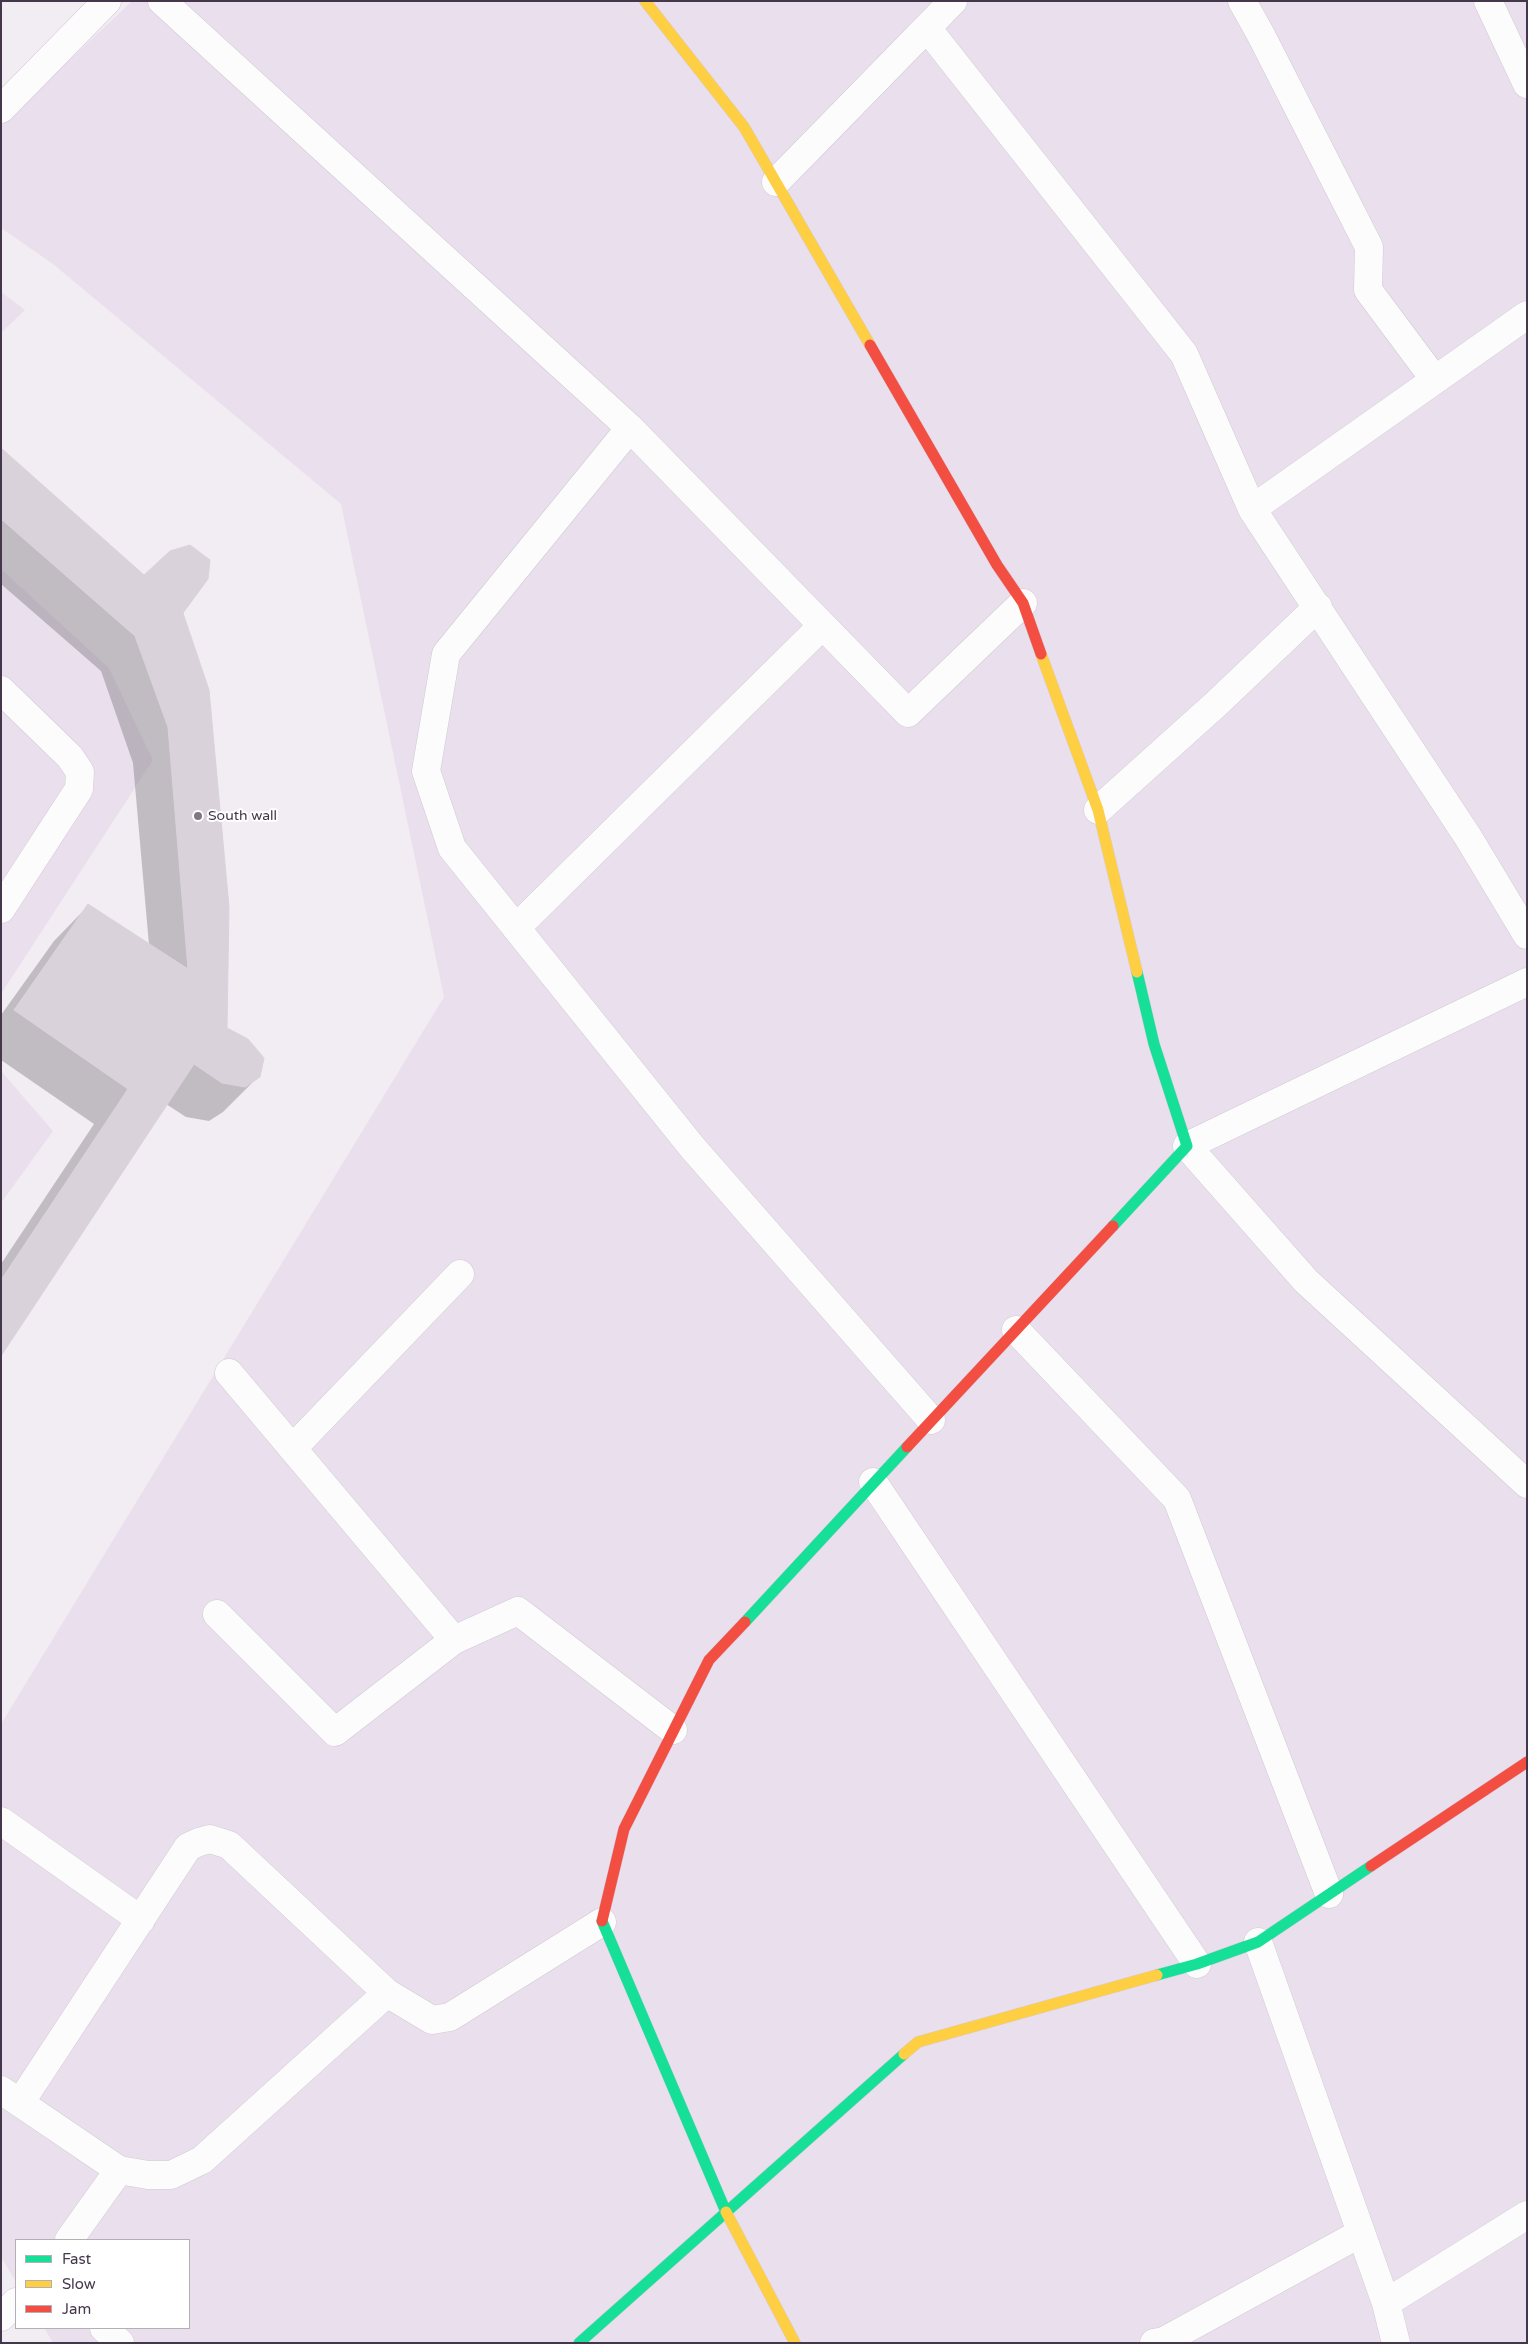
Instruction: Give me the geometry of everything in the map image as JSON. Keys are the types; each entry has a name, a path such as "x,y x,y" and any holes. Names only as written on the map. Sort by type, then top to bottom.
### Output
{"street":[{"path":"1,109 107,1"},
{"path":"162,1 630,428 908,713 1023,603"},
{"path":"645,1 744,127 997,565 1023,603 1098,810 1154,1044 1186,1146 1306,1281 1527,1484"},
{"path":"776,182 953,1"},
{"path":"1242,1 1262,35 1369,247 1368,290 1435,380"},
{"path":"1488,1 1527,84"},
{"path":"927,28 1184,354 1252,509 1468,837 1527,935"},
{"path":"1252,509 1527,315"},
{"path":"630,428 446,654 426,771 452,848 692,1147 931,1420"},
{"path":"1098,810 1216,704 1318,607"},
{"path":"516,928 822,626"},
{"path":"1,690 70,757 80,772 79,789 2,908"},
{"path":"795,2343 726,2211 602,1922 624,1828 709,1660 1186,1146 1527,982"},
{"path":"292,1448 460,1274"},
{"path":"1016,1330 1177,1499 1329,1894"},
{"path":"229,1374 454,1640"},
{"path":"874,1482 1197,1964"},
{"path":"217,1614 335,1732 454,1640 518,1611 673,1730"},
{"path":"579,2343 918,2042 1197,1964 1258,1942 1527,1762"},
{"path":"1,1821 141,1920"},
{"path":"387,1993 202,2160 171,2175 148,2176 119,2170 11,2096 141,1920 188,1847 210,1839 229,1845 387,1993 432,2020 450,2017 602,1922"},
{"path":"1258,1942 1386,2303 1396,2343"},
{"path":"70,2239 119,2170"},
{"path":"1386,2303 1527,2215"},
{"path":"1154,2343 1164,2341 1361,2233"},
{"path":"1,2317 15,2303"},
{"path":"105,2329 120,2343"}],"shaded area":[{"path":"132,1 1527,1 1527,2343 53,2343 45,2329 190,2329 190,2239 15,2239 15,2280 1,2257 1,1724 444,997 341,504 53,264 1,228 1,125"},
{"path":"1,292 25,310 1,333"},
{"path":"1,569 109,668 153,760 1,994"},
{"path":"1,1071 53,1131 1,1203"}],"building":[{"name":"South wall","path":"1,448 144,575 170,551 190,545 210,560 208,579 183,613 209,690 229,907 227,1028 248,1039 264,1058 260,1077 245,1087 222,1083 194,1064 1,1356 1,1280 128,1089 14,1010 88,904 188,969 168,727 135,636 1,519"}],"traffic: fast":[{"path":"1113,1226 1187,1146 1154,1044 1137,972"},
{"path":"745,1622 907,1447"},
{"path":"1157,1975 1197,1964 1258,1942 1371,1866"},
{"path":"602,1921 726,2212"},
{"path":"579,2343 904,2054"}],"traffic: slow":[{"path":"645,1 744,127 870,345"},
{"path":"1041,654 1098,810 1137,972"},
{"path":"904,2054 918,2042 1157,1975"},
{"path":"726,2212 795,2343"}],"traffic: jam":[{"path":"870,345 997,565 1023,603 1041,654"},
{"path":"907,1447 1113,1226"},
{"path":"602,1921 624,1829 709,1660 745,1622"},
{"path":"1371,1866 1527,1762"}],"place":[{"name":"South wall","path":"198,816"}]}
